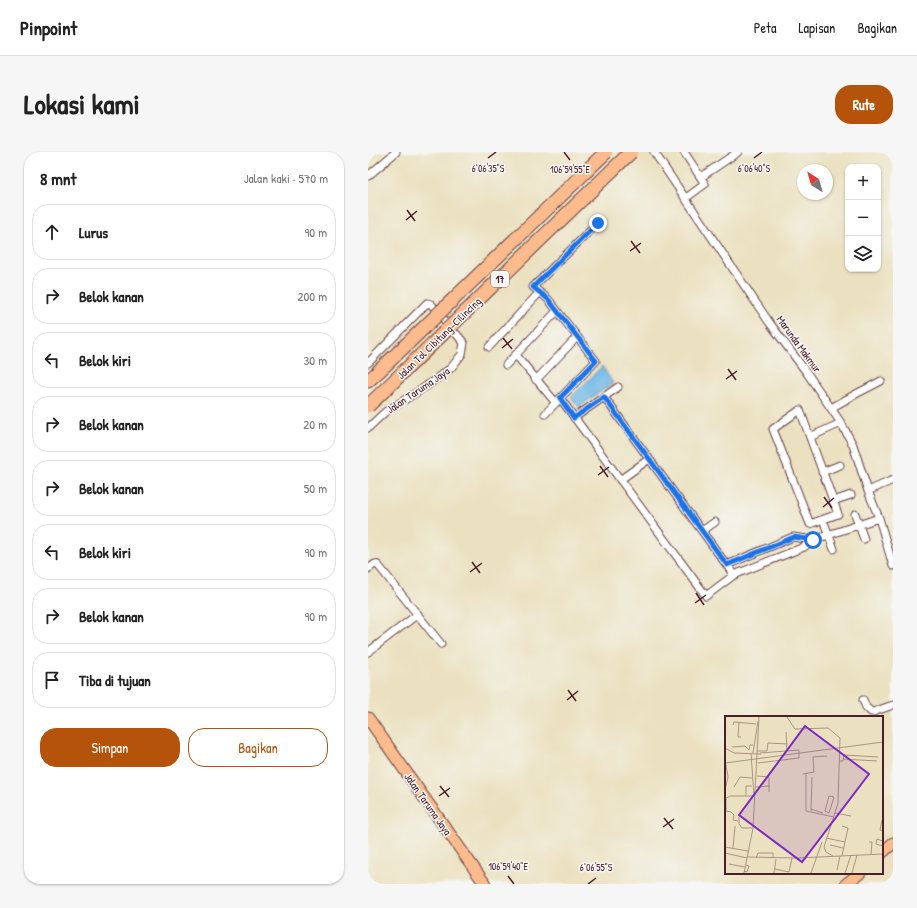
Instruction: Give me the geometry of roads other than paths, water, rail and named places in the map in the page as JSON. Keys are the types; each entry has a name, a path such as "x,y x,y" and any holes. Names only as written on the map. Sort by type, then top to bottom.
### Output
{"highway":[{"name":"Jalan Tol Cibitung–Cilincing","path":"368,380 606,152"},
{"name":"Jalan Tol Cibitung–Cilincing","path":"368,406 631,152"}],"main road":[{"name":"Jalan Taruma Jaya","path":"369,723 485,884"},
{"path":"883,852 893,843"},
{"path":"846,884 859,874"}],"street":[{"path":"368,176 396,152"},
{"name":"Marunda Makmur","path":"654,152 769,322 807,373 841,423 853,445 868,490 880,518 893,566"},
{"path":"684,152 706,184 686,198"},
{"path":"701,177 738,152"},
{"path":"546,414 596,361 548,299 533,287 598,223"},
{"path":"489,347 539,293"},
{"name":"Jalan Taruma Jaya","path":"368,428 385,412 425,387 451,368 462,354 464,343 431,304 427,303 370,358"},
{"path":"506,365 557,311"},
{"path":"536,380 577,337"},
{"path":"516,355 536,380 574,418 706,596 734,575 804,547 813,540 880,518"},
{"path":"831,408 881,381"},
{"path":"574,418 618,387"},
{"path":"604,397 734,575"},
{"path":"800,410 810,437 838,514 810,524 773,429 800,410"},
{"path":"810,437 841,423"},
{"path":"620,480 649,459"},
{"path":"822,472 840,465"},
{"path":"868,490 893,480"},
{"path":"834,501 851,495"},
{"path":"855,514 864,539"},
{"path":"702,531 715,522"},
{"path":"825,524 834,550"},
{"path":"727,565 794,537 813,540"},
{"path":"368,569 375,564 378,564 441,644"},
{"path":"368,652 418,614"},
{"path":"863,700 871,712 893,706"}],"water":[{"path":"602,366 613,383 579,407 571,397"}]}
